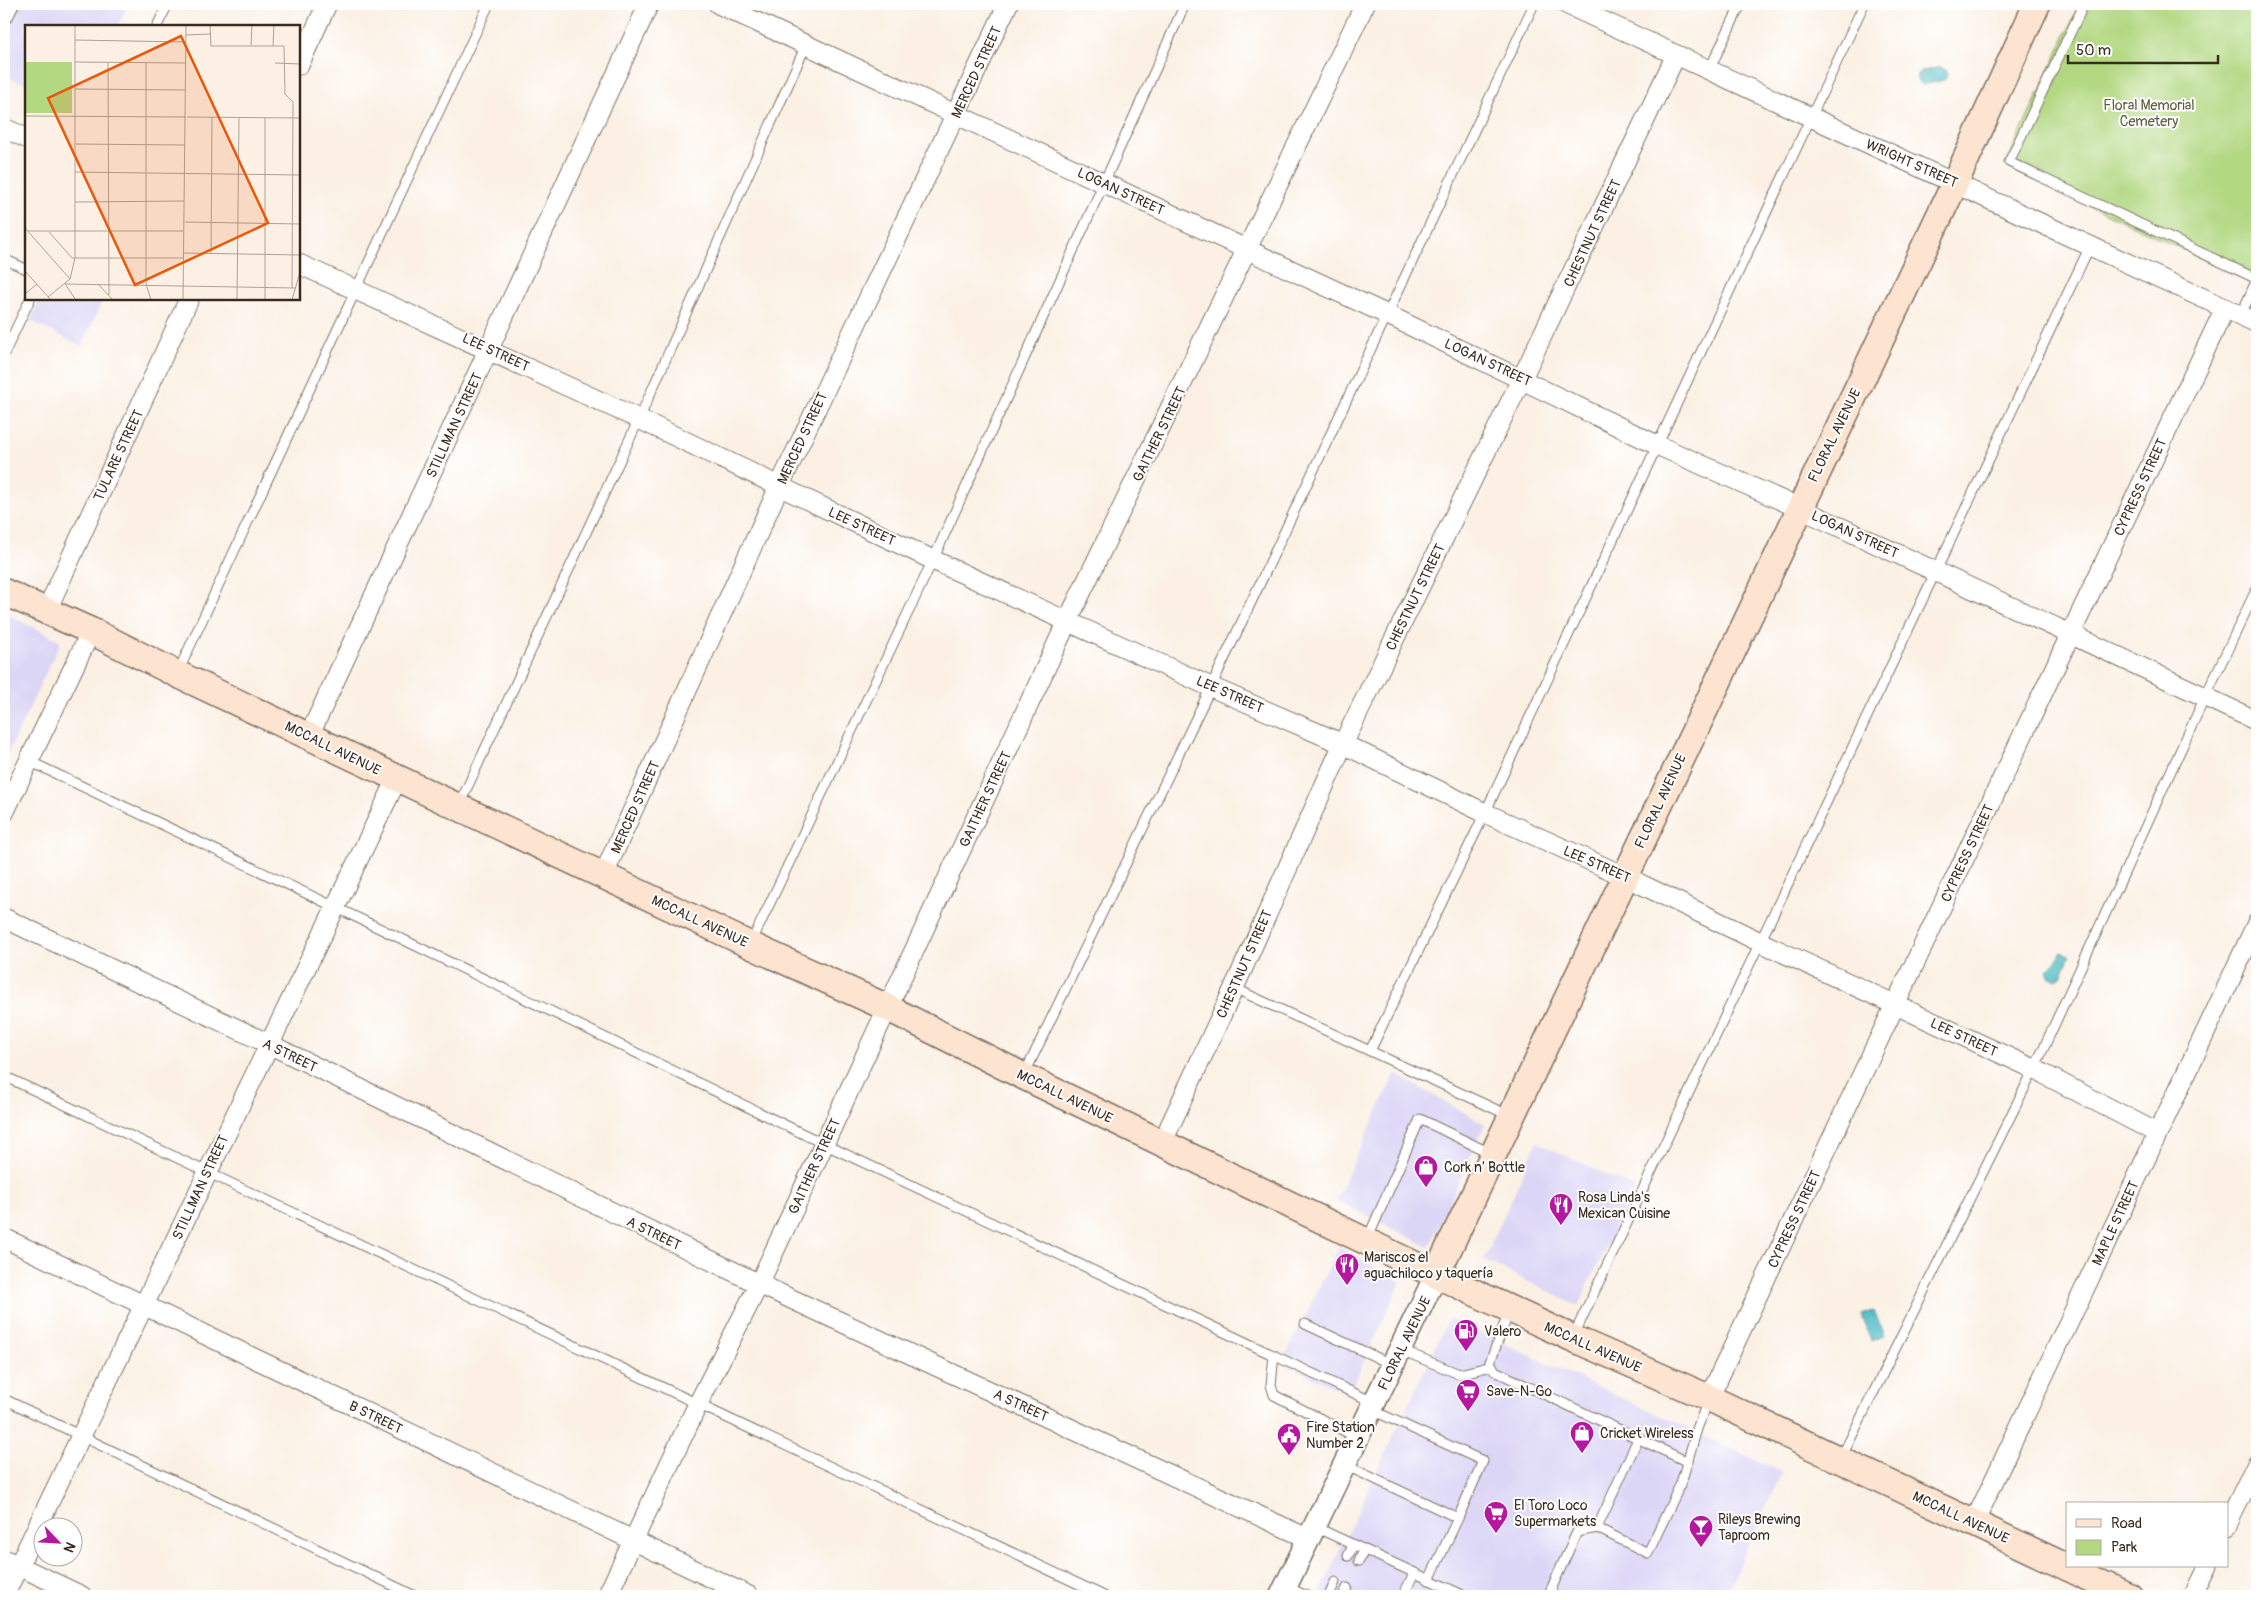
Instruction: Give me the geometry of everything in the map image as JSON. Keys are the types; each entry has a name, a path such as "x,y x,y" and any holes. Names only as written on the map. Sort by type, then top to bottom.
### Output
{"main road":[{"name":"FLORAL AVENUE","path":"1436,1274 1955,183 2037,4"},
{"name":"MCCALL AVENUE","path":"4,592 91,631 458,808 888,1008 1023,1076 1366,1242 1510,1310 1709,1398 2066,1567"},
{"name":"MCCALL AVENUE","path":"2069,1568 2128,1596"}],"street":[{"path":"4,14 9,4"},
{"path":"300,62 327,4"},
{"name":"STILLMAN STREET","path":"309,736 649,4"},
{"name":"LOGAN STREET","path":"718,4 1388,315 1522,378 1657,445 1799,508 2257,720"},
{"name":"MERCED STREET","path":"603,876 779,487 1008,4"},
{"name":"GAITHER STREET","path":"607,1596 698,1404 759,1284 1068,620 1365,4"},
{"name":"WRIGHT STREET","path":"1566,4 2241,315"},
{"name":"CHESTNUT STREET","path":"1162,1143 1234,988 1342,744 1522,378 1676,55"},
{"path":"4,128 25,138"},
{"name":"LEE STREET","path":"300,264 639,419 933,560 1068,620 1211,687 1342,744 1484,813 1624,876 1760,942 2034,1069 2157,1132"},
{"name":"TULARE STREET","path":"46,612 189,300"},
{"name":"CYPRESS STREET","path":"1709,1398 2071,633 2241,315"},
{"path":"4,813 91,631"},
{"name":"STILLMAN STREET","path":"4,1596 11,1562 80,1435 144,1306 398,779"},
{"name":"A STREET","path":"4,918 269,1044 759,1284 1312,1533"},
{"name":"MAPLE STREET","path":"1974,1523 2257,923"},
{"name":"B STREET","path":"4,1238 749,1596"},
{"name":"FLORAL AVENUE","path":"1283,1591 1436,1274"},
{"path":"2228,1523 2257,1463"},
{"path":"11,1562 82,1596"},
{"path":"2193,1596 2207,1568"}],"lane":[{"path":"158,25 168,4"},
{"path":"177,674 489,4"},
{"path":"750,945 933,560 1186,4"},
{"path":"1023,1076 1211,687 1534,4"},
{"path":"1709,70 1741,4"},
{"path":"1370,1051 1484,813 1864,4"},
{"path":"2084,4 2009,162 2257,279 2241,315"},
{"path":"458,808 639,419 806,45"},
{"path":"1572,1338 2090,246"},
{"path":"4,259 25,269"},
{"path":"4,354 30,300"},
{"path":"1840,1460 2034,1069 2257,588"},
{"path":"29,761 824,1144 1274,1356 1483,1461 1429,1580"},
{"path":"1234,988 1511,1116"},
{"path":"4,1076 1104,1596"},
{"path":"1366,1242 1420,1119 1493,1154"},
{"path":"1510,1310 1490,1362 1495,1371 1688,1462"},
{"path":"1305,1324 1397,1358 1459,1374 1492,1366"},
{"path":"1274,1356 1270,1385 1274,1394 1358,1438"},
{"path":"1548,1596 1578,1532 1597,1528 1648,1553 1682,1483 1697,1429 1709,1398"},
{"path":"4,1399 415,1596"},
{"path":"1597,1528 1638,1439"},
{"path":"1345,1464 1458,1518"},
{"path":"1312,1533 1353,1545 1465,1596"},
{"path":"1348,1556 1353,1545"},
{"path":"1359,1561 1364,1550"},
{"path":"1403,1596 1414,1573"},
{"path":"1329,1596 1336,1582"},
{"path":"1283,1591 1307,1596"}],"shaded area":[{"path":"5,4 128,4 118,25 25,25 25,85 4,75"},
{"path":"39,300 103,300 82,346 30,321"},
{"path":"4,613 61,641 4,761"},
{"path":"1395,1074 1485,1124 1429,1247 1336,1200"},
{"path":"1537,1142 1635,1188 1578,1306 1484,1260"},
{"path":"1339,1247 1401,1282 1349,1394 1282,1363"},
{"path":"1449,1318 1782,1472 1725,1596 1318,1596"}],"green space":[{"name":"Floral Memorial Cemetery","path":"2080,4 2257,4 2257,284 2005,166"}],"water":[{"path":"1941,67 1947,71 1947,76 1944,80 1923,85 1917,81 1917,75 1922,71"},
{"path":"2061,952 2070,955 2062,975 2056,980 2049,976 2047,969 2057,961"},
{"path":"1874,1310 1884,1336 1871,1341 1861,1315"}],"place":[{"name":"Cork n’ Bottle","path":"1426,1188"},
{"name":"Rosa Linda's Mexican Cuisine","path":"1561,1226"},
{"name":"Mariscos el aguachiloco y taquería","path":"1347,1286"},
{"name":"Valero","path":"1466,1352"},
{"name":"Save-N-Go","path":"1468,1412"},
{"name":"Cricket Wireless","path":"1582,1454"},
{"name":"Fire Station Number 2","path":"1289,1456"},
{"name":"El Toro Loco Supermarkets","path":"1496,1534"},
{"name":"Rileys Brewing Taproom","path":"1701,1548"}]}
